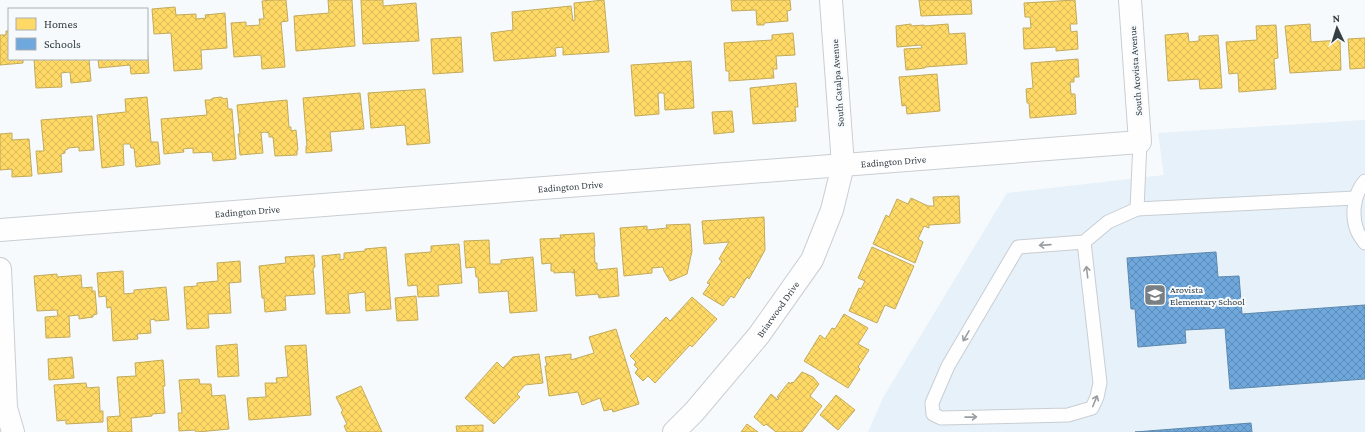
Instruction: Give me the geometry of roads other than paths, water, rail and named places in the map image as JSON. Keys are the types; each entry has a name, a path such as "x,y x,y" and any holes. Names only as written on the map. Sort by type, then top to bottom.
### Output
{"street":[{"name":"South Catalpa Avenue","path":"831,0 843,165"},
{"name":"South Arovista Avenue","path":"1130,0 1140,142"},
{"name":"Eadington Drive","path":"0,230 1140,142"},
{"name":"Briarwood Drive","path":"674,432 694,412 759,336 812,260 832,210 843,165"},
{"path":"0,268 6,408 13,432"}],"lane":[{"path":"1137,209 1140,142"},
{"path":"1365,181 1355,198 1354,214 1357,230 1365,243"},
{"path":"1084,242 1100,384 1097,397 1092,408 1068,415 941,418 933,414 932,403 948,366 1018,247 1084,242 1108,222 1137,209 1355,198"}],"place":[{"name":"Arovista Elementary School","path":"1155,295"}]}
